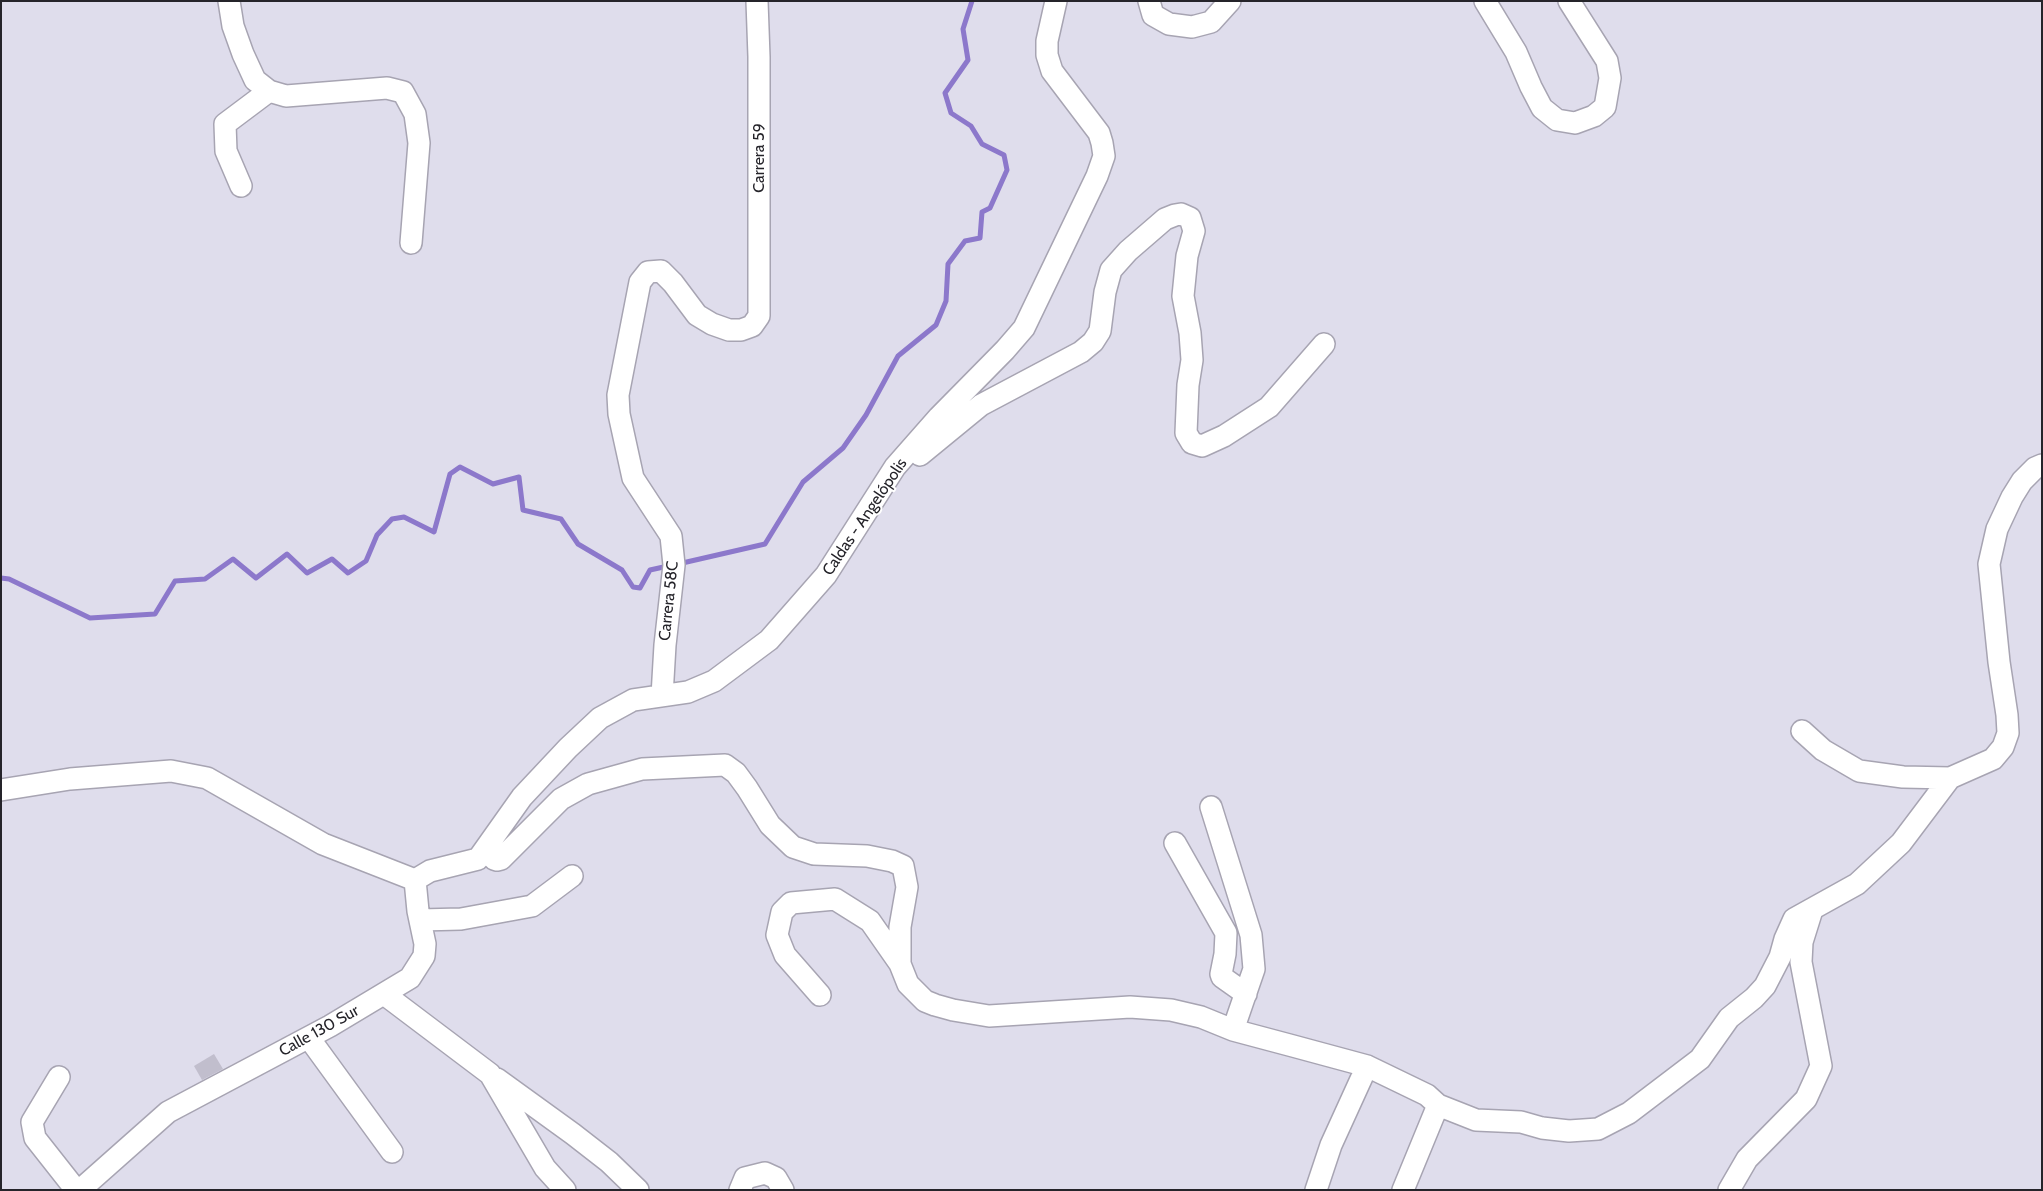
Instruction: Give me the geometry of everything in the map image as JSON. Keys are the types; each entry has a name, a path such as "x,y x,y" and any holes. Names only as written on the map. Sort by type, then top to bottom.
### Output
{"street":[{"path":"229,1 233,26 242,54 255,80 269,91 286,96 387,88 403,92 415,114 419,143 411,244"},
{"name":"Carrera 59","path":"640,282 648,272 661,271 673,283 697,315 712,324 729,330 741,330 752,326 759,316 759,57 756,1"},
{"name":"Caldas - Angelópolis","path":"486,848 522,797 568,748 600,718 633,700 688,692 714,681 769,640 826,575 895,467 939,417 1024,328 1097,176 1104,156 1099,133 1052,71 1047,55 1047,41 1056,1"},
{"path":"1149,1 1153,15 1169,24 1192,27 1211,22 1230,1"},
{"path":"1485,1 1516,52 1542,108 1558,120 1575,123 1594,116 1605,107 1610,78 1607,61 1569,1"},
{"path":"241,186 226,151 225,124 269,91"},
{"path":"895,467 920,455 981,406 1081,352 1093,342 1100,330 1105,292 1111,270 1128,251 1150,232 1175,215 1181,214 1190,218 1194,231 1187,256 1183,296 1190,332 1192,360 1188,385 1186,433 1192,443 1202,446 1224,436 1269,407 1324,344"},
{"name":"Carrera 58C","path":"640,282 618,395 619,414 633,478 671,536 674,565 664,645 662,696"},
{"path":"1802,731 1823,750 1859,771 1903,778 1950,778 1993,759 2003,746 2008,734 1989,564 1997,529 2012,497 2022,481 2042,465"},
{"path":"1,790 70,779 171,771 207,778 323,844 415,880 430,872 474,861 478,859 486,848 494,858 497,860 501,859 561,799 588,784 642,769 725,765 736,773 748,788 770,824 793,847 814,854 867,856 892,861 903,866 907,887 900,927 900,964"},
{"path":"820,995 785,955 777,935 782,912 792,903 835,899 870,921 900,964 908,984 918,995 925,1000 953,1010 990,1016 1130,1007 1171,1010 1201,1017 1233,1030 1367,1066 1427,1095 1438,1105 1476,1120 1521,1122 1542,1128 1569,1131 1598,1129 1614,1122 1643,1103 1700,1058 1729,1018 1754,998 1765,986 1780,956 1785,939 1794,920 1857,884 1900,843 1950,778"},
{"path":"1211,807 1251,934 1254,969 1233,1030"},
{"path":"1175,843 1226,934 1225,954 1220,974 1246,994"},
{"path":"420,920 461,919 532,906 572,876"},
{"name":"Calle 130 Sur","path":"80,1190 168,1112 309,1038 410,978 424,956 425,944 415,880"},
{"path":"1729,1190 1747,1160 1806,1099 1821,1066 1801,962 1802,942 1812,910"},
{"path":"384,994 573,1134 609,1162 638,1190"},
{"path":"309,1038 392,1152"},
{"path":"1316,1190 1331,1145 1367,1066"},
{"path":"490,1074 545,1168 565,1190"},
{"path":"59,1077 32,1122 35,1138 76,1190"},
{"path":"1403,1190 1438,1105"},
{"path":"740,1190 745,1178 765,1173 776,1178 783,1190"}],"building":[{"path":"214,1054 223,1069 202,1080 194,1066"}],"waterway":[{"path":"678,564 765,544 803,482 843,448 866,415 898,356 936,325 946,301 948,264 965,241 980,238 982,212 990,208 1007,170 1004,155 982,144 971,126 951,113 945,93 968,60 963,29 972,1"},
{"path":"1,578 9,579 90,618 155,614 175,581 205,579 233,559 256,578 287,554 307,573 332,559 348,573 366,561 377,535 392,519 404,517 434,532 450,474 460,467 493,484 519,477 523,510 561,519 578,544 622,570 633,587 640,588 650,570 668,566"}]}
